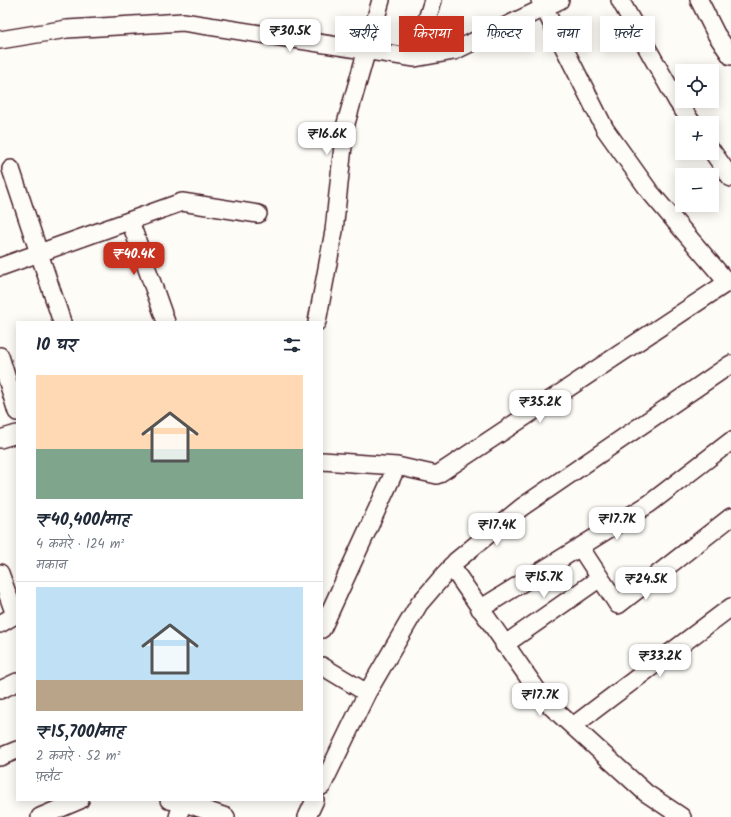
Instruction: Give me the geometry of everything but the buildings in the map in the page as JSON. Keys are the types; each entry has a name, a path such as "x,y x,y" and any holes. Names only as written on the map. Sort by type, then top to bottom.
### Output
{"street":[{"path":"376,16 380,0"},
{"path":"415,58 433,0"},
{"path":"378,52 415,58 454,51 542,4 560,0"},
{"path":"620,0 677,101 687,116"},
{"path":"699,0 716,34 731,56"},
{"path":"323,461 397,466 437,475 729,281 650,192 605,129 542,4"},
{"path":"0,40 67,29 183,22 335,45"},
{"path":"317,321 334,231 345,127 365,52"},
{"path":"718,160 731,178"},
{"path":"11,169 62,321"},
{"path":"0,267 182,202 258,214"},
{"path":"130,221 166,321"},
{"path":"0,356 16,409"},
{"path":"323,784 367,694 419,604 451,566 522,507 731,364"},
{"path":"0,439 16,434"},
{"path":"480,609 649,504 731,441"},
{"path":"323,627 397,466"},
{"path":"580,547 618,605 731,517"},
{"path":"451,566 544,700 646,793 682,817"},
{"path":"0,573 16,615 0,624"},
{"path":"504,644 600,578"},
{"path":"572,726 731,607"},
{"path":"323,667 367,694"},
{"path":"0,690 16,682"},
{"path":"0,757 16,750"},
{"path":"40,817 78,801"},
{"path":"307,817 315,801"},
{"path":"178,805 226,817"}]}
